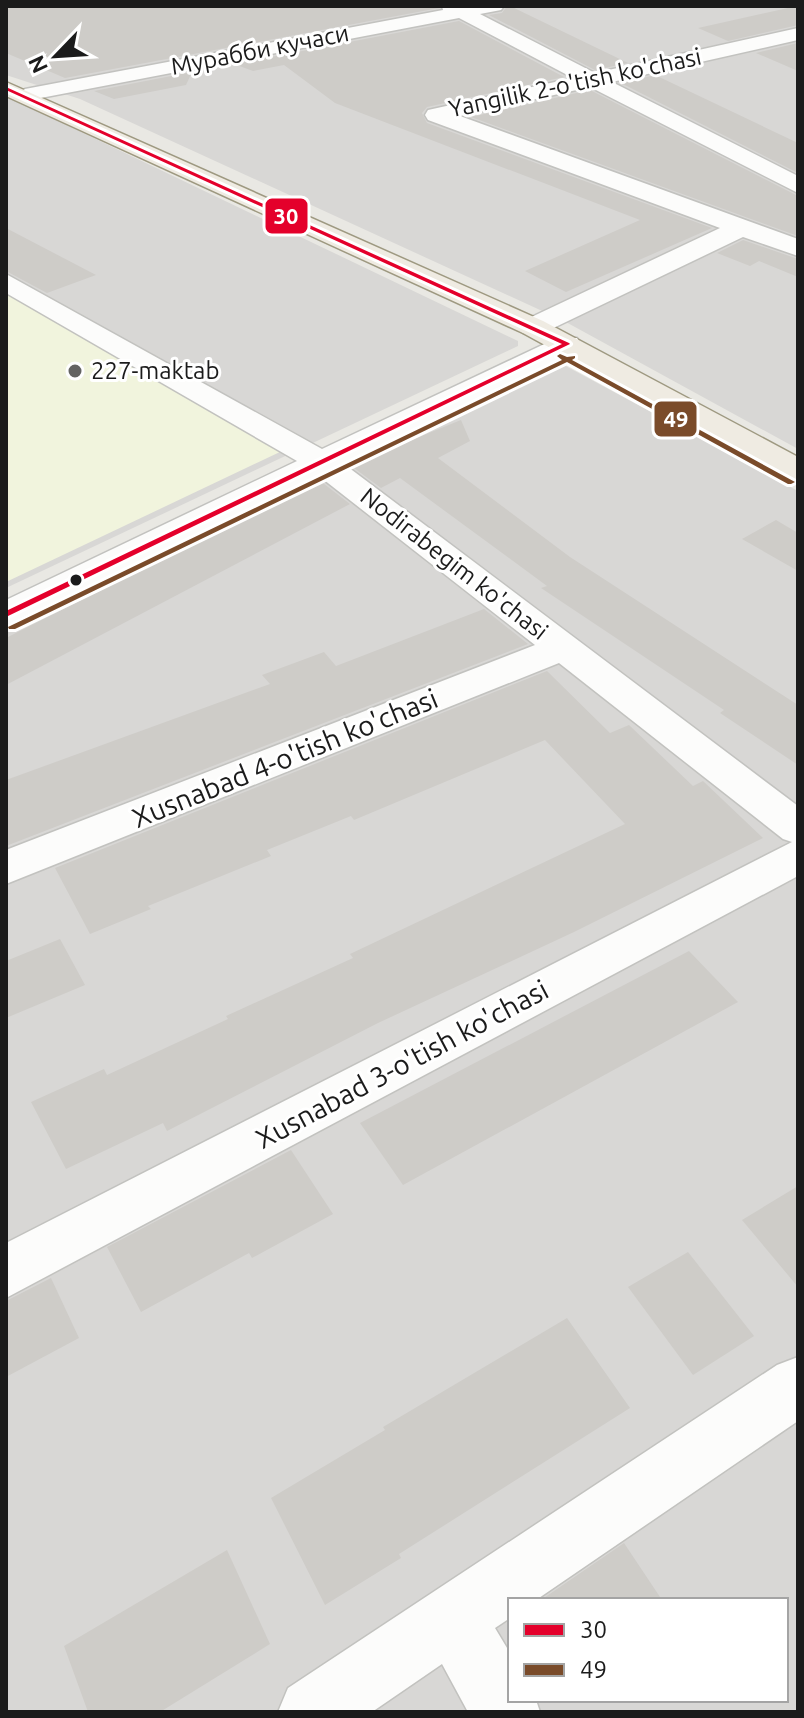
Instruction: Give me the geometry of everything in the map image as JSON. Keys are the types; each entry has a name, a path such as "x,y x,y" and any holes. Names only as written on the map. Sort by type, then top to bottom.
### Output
{"main road":[{"path":"11,90 533,327 798,470"}],"street":[{"name":"Мурабби кучаси","path":"11,90 455,9 494,6"},
{"path":"455,9 798,186"},
{"name":"Yangilik 2-o'tish ko'chasi","path":"792,39 436,115 739,229 798,248"},
{"path":"533,327 739,229"},
{"name":"Nodirabegim ko'chasi","path":"6,282 323,463 798,828"},
{"path":"6,614 567,344"},
{"name":"Xusnabad 4-o'tish ko'chasi","path":"6,868 563,648"},
{"name":"Xusnabad 3-o'tish ko'chasi","path":"6,1272 798,856"},
{"path":"312,1712 798,1386"},
{"path":"453,1619 506,1712"}],"shaded area":[{"path":"6,6 798,6 798,449 564,321 80,99 6,75"},
{"path":"6,96 518,341 518,346 6,588"},
{"name":"227-maktab","path":"6,291 282,451 6,582"},
{"path":"549,357 798,491 798,1712 6,1712 6,625"}],"building":[{"path":"6,6 439,8 65,78 6,53"},
{"path":"507,6 628,63 595,70 489,15 502,13"},
{"path":"797,6 798,25 728,41 698,28"},
{"path":"459,21 564,77 427,107 422,113 427,123 712,228 566,292 525,271 640,220 335,103 284,65 253,71 234,64"},
{"path":"798,43 798,71 756,53"},
{"path":"192,72 186,85 114,99 94,91"},
{"path":"655,75 798,143 798,173 621,83"},
{"path":"590,90 798,196 798,236 471,117"},
{"path":"6,228 96,275 47,293 6,271"},
{"path":"743,240 798,259 798,277 759,261 750,266 717,253"},
{"path":"461,420 470,441 438,458 570,557 798,705 798,765 720,713 724,710 541,588 547,586 400,478 381,488 350,465"},
{"path":"319,480 350,504 6,685 6,638"},
{"path":"776,520 798,533 798,571 742,539"},
{"path":"484,609 528,644 6,846 6,780 270,684 262,675 324,652 336,666"},
{"path":"547,671 610,733 629,725 693,786 703,781 763,838 574,932 378,1023 167,1131 163,1123 66,1169 31,1102 104,1069 107,1075 228,1019 226,1016 353,958 350,954 625,824 545,740 354,820 351,816 267,850 271,856 148,906 151,909 90,934 55,868"},
{"path":"60,939 85,985 6,1018 6,961"},
{"path":"689,951 738,1002 403,1185 360,1123"},
{"path":"291,1150 333,1214 252,1258 249,1253 141,1312 107,1247"},
{"path":"798,1186 798,1287 742,1220"},
{"path":"688,1252 754,1336 693,1375 628,1287"},
{"path":"51,1278 79,1338 6,1377 6,1301"},
{"path":"567,1318 630,1408 399,1554 401,1558 325,1605 271,1498 385,1430 383,1427"},
{"path":"624,1543 661,1598 544,1598"},
{"path":"227,1550 270,1644 160,1712 88,1712 64,1646"}],"transit line":[{"name":"30","path":"6,88 567,344"},
{"name":"30","path":"6,614 567,344"},
{"name":"49","path":"560,356 791,482"},
{"name":"49","path":"12,627 573,357"}],"place":[{"name":"227-maktab","path":"75,371"}]}
